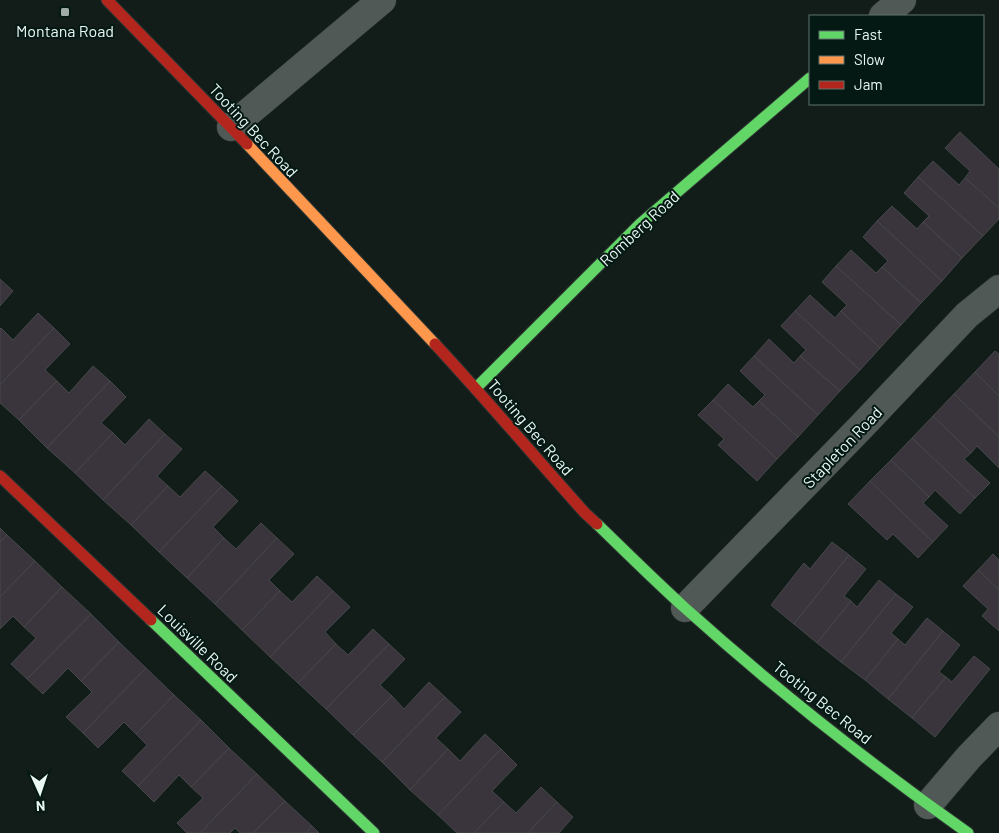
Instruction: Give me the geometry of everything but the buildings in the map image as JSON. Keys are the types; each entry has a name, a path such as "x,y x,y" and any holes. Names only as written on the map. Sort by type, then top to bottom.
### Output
{"main road":[{"name":"Tooting Bec Road","path":"107,0 231,128 476,388 585,513 685,608 805,711 928,805 968,833"},
{"name":"Romberg Road","path":"476,388 640,224 809,79"},
{"name":"Louisville Road","path":"0,476 374,833"}],"street":[{"path":"231,128 382,0"},
{"path":"884,15 902,0"},
{"name":"Stapleton Road","path":"685,608 861,427 966,315 999,289"},
{"path":"928,805 969,757 999,726"}],"traffic: fast":[{"path":"476,388 640,224 809,79"},
{"path":"597,524 674,598 753,667 859,753 968,833"},
{"path":"151,620 374,833"}],"traffic: slow":[{"path":"247,144 435,344"}],"traffic: jam":[{"path":"107,0 247,144"},
{"path":"435,344 585,513 597,524"},
{"path":"0,476 151,620"}],"place":[{"name":"Montana Road","path":"65,12"}]}
